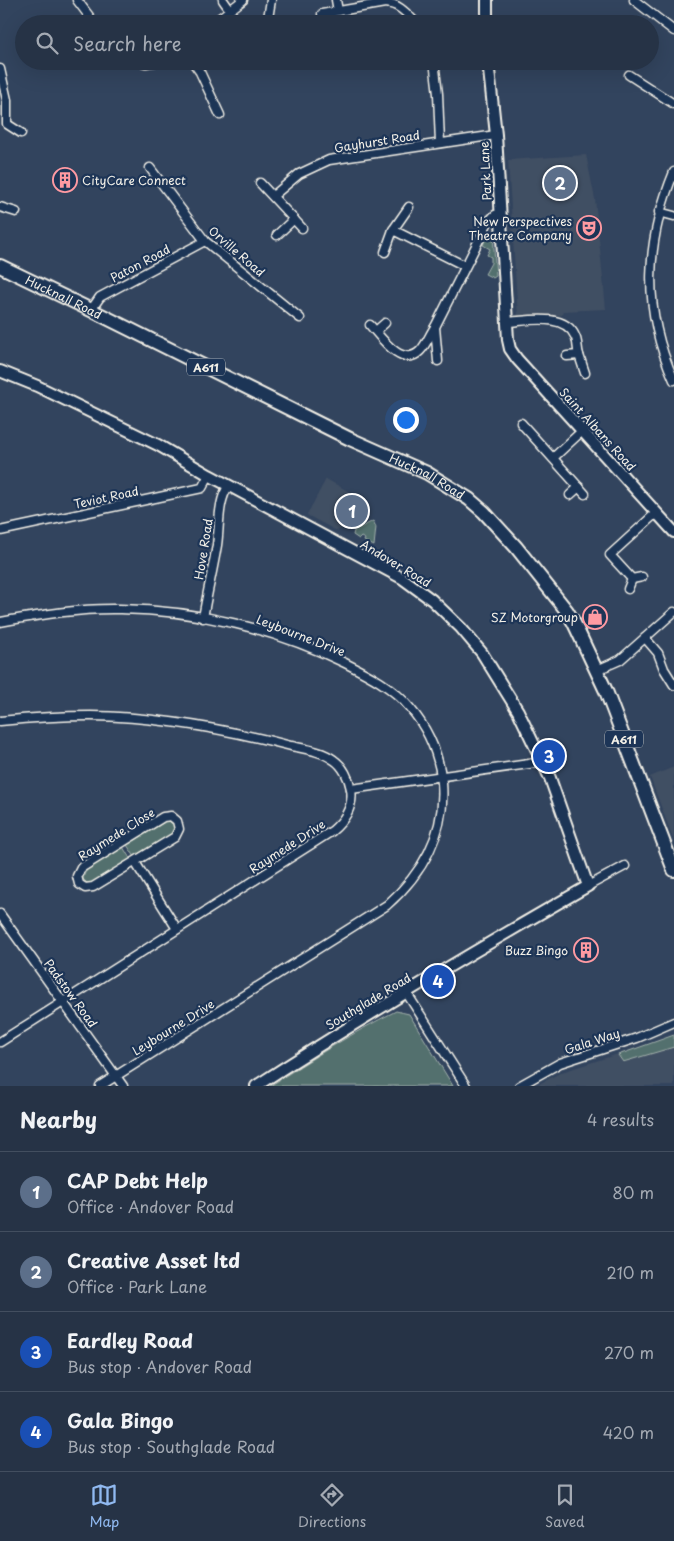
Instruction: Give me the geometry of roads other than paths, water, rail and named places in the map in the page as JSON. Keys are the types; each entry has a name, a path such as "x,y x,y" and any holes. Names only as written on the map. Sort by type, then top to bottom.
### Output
{"main road":[{"name":"Hucknall Road","path":"0,266 350,439 427,473 469,499 494,521 566,611 578,630 597,670 674,870"}],"street":[{"path":"77,0 88,15"},
{"path":"223,0 230,10"},
{"path":"224,15 243,0"},
{"path":"268,15 271,0"},
{"path":"336,0 338,11"},
{"path":"487,0 487,15"},
{"path":"634,0 653,15"},
{"path":"322,14 385,3 401,8 408,15"},
{"path":"659,19 674,31"},
{"path":"0,69 2,91 7,100 7,124 21,134"},
{"path":"199,70 220,115"},
{"path":"435,70 440,143"},
{"name":"Park Lane","path":"489,70 496,135 508,340"},
{"path":"629,75 674,104"},
{"name":"Gayhurst Road","path":"272,196 299,174 330,160 496,135"},
{"name":"Orville Road","path":"150,168 205,241 300,318"},
{"path":"674,172 659,212 653,239 650,267 652,297 660,344 674,380"},
{"path":"260,182 302,228"},
{"path":"0,207 16,212"},
{"path":"385,252 393,230 409,207"},
{"path":"659,212 674,216"},
{"path":"370,324 391,349 404,356 410,356 421,351 488,222 495,215 500,214"},
{"path":"277,235 294,219"},
{"path":"393,230 465,266"},
{"name":"Paton Road","path":"91,310 100,297 205,241"},
{"path":"507,322 553,320 563,323 572,330 576,337 585,373"},
{"path":"376,332 386,323"},
{"path":"435,327 438,361"},
{"name":"Saint Albans Road","path":"508,340 514,355 674,532"},
{"path":"567,356 579,355"},
{"name":"Andover Road","path":"0,370 158,445 402,578 432,600 461,628 492,668 518,711 542,761 588,886"},
{"path":"521,423 585,494"},
{"path":"553,458 582,431"},
{"name":"Teviot Road","path":"0,531 202,488 210,475"},
{"name":"Hove Road","path":"203,618 217,545 224,492 229,485"},
{"path":"570,495 579,487"},
{"path":"632,579 610,555 656,513"},
{"path":"632,579 642,577"},
{"path":"628,589 632,579"},
{"name":"Leybourne Drive","path":"0,622 77,610 120,609 203,618 238,624 271,633 325,653 369,675 384,685 410,707 425,728 436,751 443,796 442,814 429,855 403,891 387,905 100,1086"},
{"path":"597,670 620,660 674,612"},
{"path":"645,638 658,653 664,669 674,685"},
{"path":"0,721 63,716 124,718 190,725 260,738 329,757 340,765 345,772 351,789 542,761"},
{"name":"Raymede Drive","path":"0,1042 340,825 350,809 351,789"},
{"name":"Raymede Close","path":"171,816 177,821 179,829 175,837 134,862 93,887 85,888 79,884 77,876 81,868 163,817 171,816"},
{"path":"134,862 177,929"},
{"name":"Southglade Road","path":"256,1086 406,992 625,866"},
{"name":"Padstow Road","path":"0,914 123,1086"},
{"path":"406,992 466,1086"},
{"name":"Gala Way","path":"519,1086 560,1063 636,1038 674,1022"}],"place":[{"name":"CityCare Connect","path":"65,180"},
{"name":"Creative Asset ltd","path":"560,183"},
{"name":"New Perspectives Theatre Company","path":"589,228"},
{"name":"CAP Debt Help","path":"352,511"},
{"name":"SZ Motorgroup","path":"595,617"},
{"name":"Eardley Road","path":"549,756"},
{"name":"Buzz Bingo","path":"586,950"},
{"name":"Gala Bingo","path":"438,981"}]}
